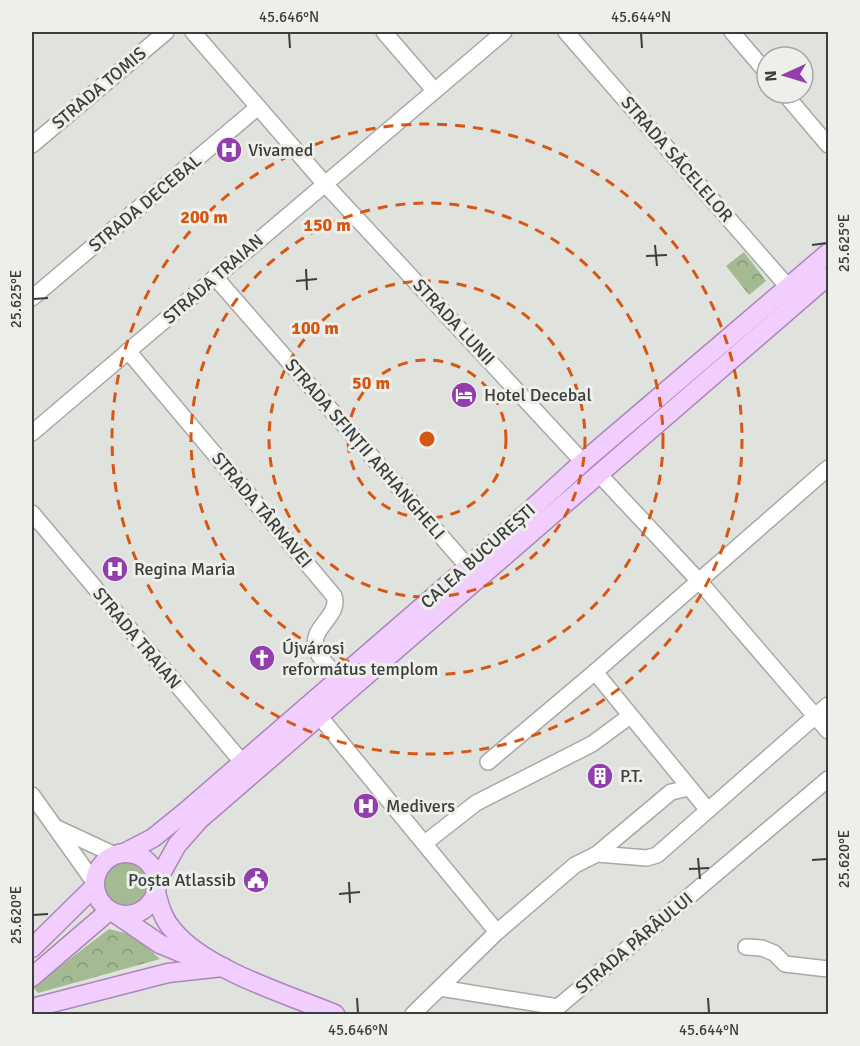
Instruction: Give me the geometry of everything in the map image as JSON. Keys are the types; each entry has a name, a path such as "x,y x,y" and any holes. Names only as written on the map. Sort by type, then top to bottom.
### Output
{"main road":[{"name":"CALEA BUCUREȘTI","path":"156,887 177,845 199,820 320,717 590,467 828,253"},
{"name":"CALEA BUCUREȘTI","path":"120,854 161,832 468,567 828,276"},
{"path":"32,948 94,884 101,866 120,854 134,854 150,864 165,920 174,932 224,967"},
{"path":"94,884 100,903 174,951 224,967 335,1014"},
{"path":"32,977 113,913 136,914 145,910 156,887"},
{"path":"32,1008 168,973 224,967"}],"street":[{"name":"STRADA TOMIS","path":"32,145 166,32"},
{"name":"STRADA LUNII","path":"193,32 324,183 590,467"},
{"path":"384,32 434,90"},
{"name":"STRADA TRAIAN","path":"32,433 504,32"},
{"name":"STRADA SĂCELELOR","path":"566,32 788,287"},
{"path":"732,32 755,59"},
{"path":"794,105 828,145"},
{"name":"STRADA DECEBAL","path":"32,298 258,107"},
{"name":"STRADA SFINȚII ARHANGHELI","path":"215,277 468,567"},
{"name":"STRADA TÂRNAVEI","path":"128,351 334,596 335,607 317,634 315,645 318,653 338,678"},
{"path":"590,467 699,581 828,730"},
{"path":"488,762 595,672 828,468"},
{"name":"STRADA TRAIAN","path":"32,513 242,762"},
{"path":"595,672 707,809"},
{"path":"597,854 652,857 828,705"},
{"path":"425,843 476,803 592,744 630,716"},
{"path":"320,717 497,932"},
{"name":"STRADA PÂRÂULUI","path":"440,988 558,1007 828,779"},
{"path":"413,1014 497,932 575,866 597,854 671,792 689,788"},
{"path":"32,795 94,884"},
{"path":"57,828 120,854"},
{"path":"747,947 762,948 774,953 785,964 828,969"}],"green space":[{"path":"744,252 766,281 749,295 726,266"},
{"path":"126,862 142,868 148,884 142,900 126,906 110,900 104,884 110,868"},
{"path":"109,929 133,935 160,959 38,993 33,987"}],"place":[{"name":"Vivamed","path":"229,150"},
{"name":"Hotel Decebal","path":"464,395"},
{"name":"Regina Maria","path":"115,569"},
{"name":"Újvárosi református templom","path":"262,658"},
{"name":"P.T.","path":"600,776"},
{"name":"Medivers","path":"366,806"},
{"name":"Poșta Atlassib","path":"256,880"}]}
